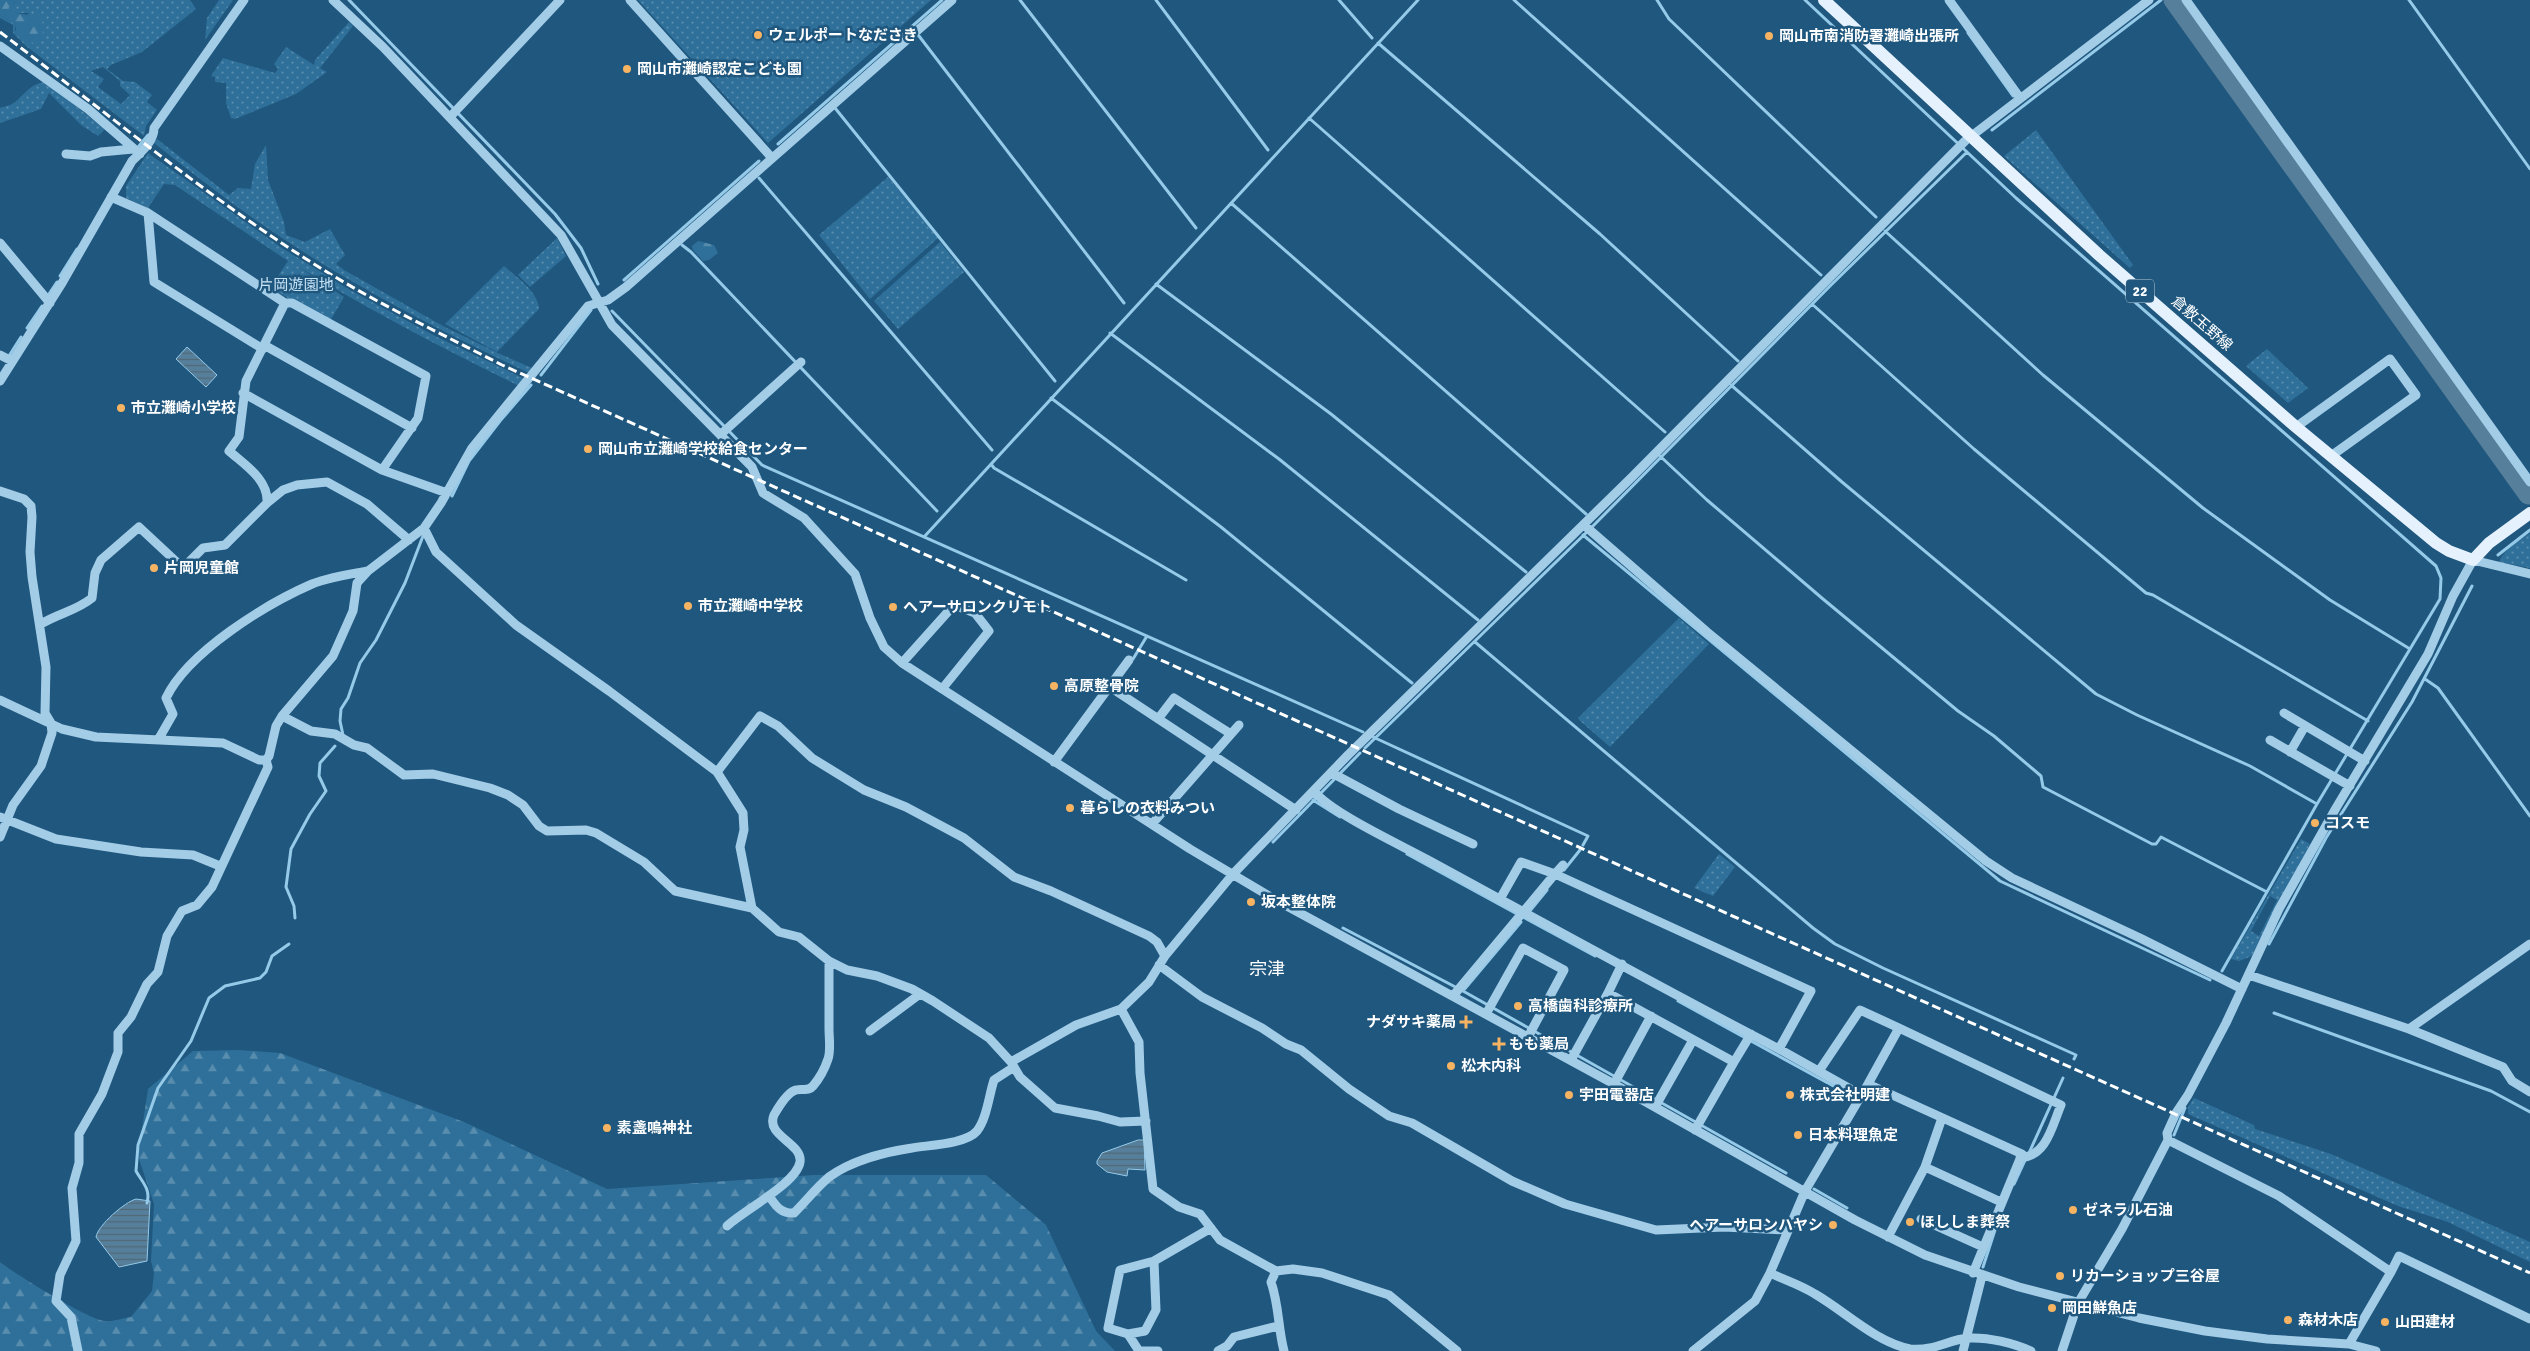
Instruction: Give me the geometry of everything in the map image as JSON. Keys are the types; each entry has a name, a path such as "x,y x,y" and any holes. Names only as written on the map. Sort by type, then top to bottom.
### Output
{"main road":[{"name":"倉敷玉野線","path":"1824,0 1963,143 2099,255 2296,427 2436,543 2449,552 2472,560"},
{"path":"2472,560 2489,543 2530,513"}],"street":[{"path":"0,380 50,303 136,152 154,135 154,128 244,0"},
{"path":"333,0 453,113 561,235 573,253 612,325 724,431 752,468 763,493 804,518 855,574 870,618 884,647 902,663 1054,762 1234,874 1341,936 1457,992 1530,1031 1698,1125 1805,1191 1925,1256 1982,1276 2078,1303 2205,1331 2267,1339 2349,1344 2376,1351"},
{"path":"453,113 560,0"},
{"path":"630,0 772,158"},
{"path":"78,1351 71,1317 56,1301 60,1275 76,1241 72,1188 79,1163 79,1134 102,1094 118,1052 118,1034 135,1009 147,984 158,972 167,936 182,911 197,905 208,893 268,767 266,760 269,756 276,726 282,716 333,656 353,611 357,584 368,571 424,528 447,493 472,448 588,306 608,300 626,287 952,0"},
{"path":"1949,0 2020,98"},
{"path":"769,1196 778,1208 786,1214 794,1213 838,1171 859,1162 908,1148 967,1139 978,1130 994,1080 1012,1064 1076,1024 1121,1009 1149,982 1165,956 1234,874 1296,810 1317,795 1336,775 1367,735 1587,528 1963,143 2149,0"},
{"path":"2186,0 2530,482"},
{"path":"0,46 88,109 127,140 136,152"},
{"path":"66,154 90,156 101,152 136,152"},
{"path":"111,197 148,213 285,303 292,303 426,376 422,403 412,428 382,470"},
{"path":"148,213 154,282 263,347 412,428"},
{"path":"0,243 50,303"},
{"path":"267,503 268,494 265,487 252,471 229,451 239,437 246,382 285,303"},
{"path":"0,355 12,361"},
{"path":"2296,427 2390,359 2416,395 2332,456"},
{"path":"724,431 799,363"},
{"path":"243,394 382,470 447,493"},
{"path":"41,624 58,614 81,607 92,598 95,573 101,560 139,527 183,568 203,548 225,545 267,503 283,490 297,485 327,482 367,504 409,540"},
{"path":"0,491 24,499 31,506 30,552 46,667 45,713 52,723 52,733 41,766 3,817 0,838"},
{"path":"424,528 436,552 516,625 609,691 716,772 744,814 744,830 740,847 752,908"},
{"path":"1587,528 1707,632 1986,861 2012,878 2140,938 2242,989"},
{"path":"2062,1351 2078,1303 2122,1229 2168,1140 2167,1133 2176,1113 2188,1095 2288,894 2428,654 2453,596 2472,560 2530,574"},
{"path":"158,740 173,714 166,698 171,687 180,673 199,656 242,622 313,584 368,571"},
{"path":"902,663 954,605 975,613 989,631 942,689"},
{"path":"1054,762 1129,660"},
{"path":"1110,687 1296,810"},
{"path":"1158,719 1174,698 1231,734"},
{"path":"0,700 62,729 96,737 223,743 259,760 266,760"},
{"path":"2284,713 2365,761"},
{"path":"282,716 311,731 335,734 354,745 367,748 404,775 433,774 490,788 508,795 522,805 539,826 547,831 586,830 596,833 644,862 675,891 752,908 779,932 799,937 828,961 847,970 877,976 920,994 988,1038 1012,1064 1020,1077 1055,1108 1120,1122 1146,1121"},
{"path":"716,772 760,716 778,726 812,758 864,790 906,807 964,838 1014,877 1051,891 1149,936 1157,942 1165,956"},
{"path":"1152,824 1239,725"},
{"path":"2290,752 2305,726"},
{"path":"2270,740 2350,786"},
{"path":"1336,775 1399,809 1474,844"},
{"path":"1317,795 1345,814 1527,913 1620,968 1748,1038 1779,1049 1861,1095"},
{"path":"3,817 56,839 141,852 193,855 220,866"},
{"path":"1500,899 1521,862 1557,875 1810,991 1779,1049"},
{"path":"1457,992 1527,913 1563,865"},
{"path":"2409,1029 2530,944"},
{"path":"1489,1009 1523,948 1564,970 1530,1031"},
{"path":"727,1226 740,1214 787,1182 796,1171 800,1162 799,1154 776,1131 773,1124 774,1117 788,1095 795,1090 807,1090 812,1087 829,1057 828,961"},
{"path":"1159,965 1202,997 1262,1028 1286,1044 1301,1050 1348,1088 1389,1116 1412,1123 1512,1182 1565,1204 1656,1230 1724,1227 1787,1230"},
{"path":"1574,1056 1620,968"},
{"path":"2249,975 2409,1029 2503,1067 2512,1081 2530,1092"},
{"path":"1608,993 1734,1062"},
{"path":"870,1031 920,994"},
{"path":"1121,1009 1139,1042 1140,1073 1153,1189 1179,1207 1200,1214 1220,1240 1276,1271 1293,1269 1322,1273 1389,1296 1457,1351"},
{"path":"1819,1071 1860,1010 2061,1105 2041,1150 2025,1157 2001,1202 1973,1273"},
{"path":"1616,1079 1651,1016"},
{"path":"1692,1351 1755,1300 1770,1273 1805,1191 1868,1084 1898,1028"},
{"path":"1698,1125 1748,1038"},
{"path":"1658,1102 1693,1040"},
{"path":"1868,1084 2025,1157"},
{"path":"1888,1237 1925,1167 1942,1118"},
{"path":"2168,1140 2279,1196 2391,1272"},
{"path":"1925,1167 2001,1202"},
{"path":"1922,1219 1983,1247"},
{"path":"1154,1261 1156,1310 1145,1331 1128,1334 1108,1328 1120,1270 1154,1261 1211,1228"},
{"path":"2349,1344 2399,1256 2530,1319"},
{"path":"1276,1271 1271,1282 1277,1301 1278,1326 1284,1351"},
{"path":"1770,1273 1813,1292 1871,1332 1897,1346 1913,1350 1936,1350 1968,1338 2013,1343 2031,1351"},
{"path":"1964,1351 1982,1276"},
{"path":"1218,1351 1226,1346 1234,1337 1278,1326"},
{"path":"1128,1334 1139,1350 1158,1351"}],"green space":[{"path":"0,0 15,0 14,4 8,8 16,13 42,17 43,33 39,44 30,42 20,36 17,33 15,24 0,15"},
{"path":"15,0 190,0 196,9 142,52 111,65 107,69 123,81 135,82 152,95 147,102 157,110 146,126 144,136 26,46 13,33 13,25 0,18 0,15 15,24 15,31 29,13 16,13 7,8 14,4","holes":["103,67 120,81 120,86 130,95 121,104 98,87 104,79 91,71"]},
{"path":"219,0 233,0 205,40 207,18"},
{"path":"638,0 931,0 768,143"},
{"path":"349,22 353,26 320,68 327,72 296,94 235,119 231,118 226,103 226,83 215,82 215,77 211,76 223,58 275,73 278,69 274,64 286,47 314,65 315,60"},
{"path":"45,82 105,129 98,136 81,125 49,93 41,109 0,123 0,108 14,103 32,87"},
{"path":"2036,130 2133,265 2130,268 2004,156"},
{"path":"157,139 229,195 238,188 251,189 255,164 266,145 268,180 284,222 286,235 305,242 330,229 345,255 336,264 344,270 443,326 532,368 529,373 401,309 339,274 247,214 154,143"},
{"name":"片岡遊園地","path":"148,153 282,248 350,290 437,337 525,379 519,386 490,372 433,343 294,264 344,297 330,321 270,288 288,261 175,185 164,184 148,208 126,198 126,186"},
{"path":"888,177 938,238 870,299 819,235"},
{"path":"557,238 566,256 530,287 518,275"},
{"path":"698,241 714,245 718,253 709,260 703,261 693,250 692,246"},
{"path":"940,242 964,272 898,329 874,301"},
{"path":"504,266 531,290 538,302 539,309 497,352 445,324"},
{"path":"2267,349 2308,388 2288,403 2246,366"},
{"path":"2530,533 2530,568 2499,562 2508,549"},
{"path":"1679,618 1709,644 1610,747 1578,718"},
{"path":"2301,839 2310,844 2252,956 2239,961 2231,959","holes":["2270,896 2277,900 2259,936 2251,931"]},
{"path":"1719,854 1735,867 1713,896 1694,888"},
{"path":"239,1050 280,1053 464,1122 607,1189 814,1175 986,1175 1046,1225 1096,1331 1115,1351 0,1351 0,1262 68,1305 104,1321 131,1317 152,1291 154,1273 151,1261 154,1204 138,1156 148,1089 193,1051"},
{"path":"2194,1098 2254,1125 2255,1129 2331,1154 2530,1242 2530,1262 2448,1222 2398,1206 2188,1114 2188,1107"}],"shaded area":[{"path":"187,347 217,375 206,387 176,359"},
{"path":"1138,1140 1144,1140 1145,1170 1128,1169 1127,1176 1107,1172 1097,1164 1102,1153"},
{"path":"136,1199 150,1201 147,1261 119,1267 96,1237 102,1226 113,1215"}],"waterway":[{"path":"349,0 555,214 581,248 598,284"},
{"path":"778,144 942,0"},
{"path":"1020,0 1196,228"},
{"path":"1156,0 1268,150"},
{"path":"1339,0 1372,38"},
{"path":"924,537 1418,0"},
{"path":"1514,0 1821,275"},
{"path":"1657,0 1669,19 1876,217"},
{"path":"1805,0 2016,198 2436,566 2441,578 2440,599 2317,804 2222,971"},
{"path":"1992,130 2161,0"},
{"path":"2173,0 2528,495"},
{"path":"2409,0 2530,169"},
{"path":"1968,33 2013,96"},
{"path":"919,36 1124,303"},
{"path":"1378,43 1600,234 1738,361"},
{"path":"835,108 1055,381"},
{"path":"1309,118 1665,432"},
{"path":"139,146 148,135"},
{"path":"1365,748 1592,527 1831,285 1967,152"},
{"path":"624,280 759,161"},
{"path":"759,178 992,450"},
{"path":"1231,203 1586,514"},
{"path":"1885,231 2043,375 2203,508 2330,600 2410,649"},
{"path":"682,245 691,252 937,511"},
{"path":"60,276 77,249"},
{"path":"49,294 57,282"},
{"path":"1156,284 1331,414 1526,572"},
{"path":"1812,304 1974,449 2146,593 2153,595 2368,721"},
{"path":"27,328 42,306"},
{"path":"541,375 591,310"},
{"path":"612,311 762,465 1363,732"},
{"path":"1110,333 1279,459 1478,620"},
{"path":"9,356 21,337"},
{"path":"452,496 469,461 531,385"},
{"path":"1731,385 1842,482 2096,694 2137,715 2250,766 2317,804"},
{"path":"1051,398 1221,527 1412,683"},
{"path":"1660,456 1707,500 1823,599 1958,711 1994,736 2041,776 2043,787 2152,844 2156,844 2161,837 2267,892"},
{"path":"991,464 994,468 1186,580"},
{"path":"2498,555 2530,530"},
{"path":"1583,535 2000,881 2210,980"},
{"path":"343,735 340,721 341,709 348,698 360,663 376,640 405,583 423,536"},
{"path":"2269,944 2326,838 2412,702 2472,586"},
{"path":"1133,659 1147,636"},
{"path":"1475,642 1813,928 1835,944 1883,968 2076,1055 2074,1059"},
{"path":"2425,679 2438,688 2530,816"},
{"path":"1373,737 1588,836 1583,845"},
{"path":"295,918 294,906 286,887 291,849 310,814 326,791 319,776 320,763 335,746"},
{"path":"1273,842 1360,753"},
{"path":"1313,800 1340,817"},
{"path":"1564,870 1580,850"},
{"path":"1407,854 1517,914"},
{"path":"1529,912 1547,890"},
{"path":"1523,917 1595,956"},
{"path":"1463,991 1521,922"},
{"path":"1343,928 1463,991 1786,1173"},
{"path":"147,1203 147,1190 136,1171 138,1145 158,1088 191,1041 209,998 225,986 260,978 266,972 272,956 289,944"},
{"path":"1678,1001 1837,1088"},
{"path":"2274,1013 2491,1091 2530,1112"},
{"path":"2029,1153 2063,1078"},
{"path":"2174,1135 2185,1108"},
{"path":"2014,1184 2026,1158"},
{"path":"1814,1189 1847,1208"},
{"path":"1983,1267 1996,1227"}],"railway":[{"path":"0,32 158,154 280,242 366,295 502,365 2530,1273"}],"place":[{"name":"ウェルポートなださき","path":"758,35"},
{"name":"岡山市南消防署灘崎出張所","path":"1769,36"},
{"name":"岡山市灘崎認定こども園","path":"627,69"},
{"name":"市立灘崎小学校","path":"121,408"},
{"name":"岡山市立灘崎学校給食センター","path":"588,449"},
{"name":"片岡児童館","path":"154,568"},
{"name":"市立灘崎中学校","path":"688,606"},
{"name":"ヘアーサロンクリモト","path":"893,607"},
{"name":"高原整骨院","path":"1054,686"},
{"name":"暮らしの衣料みつい","path":"1070,808"},
{"name":"コスモ","path":"2315,823"},
{"name":"坂本整体院","path":"1251,902"},
{"name":"高橋歯科診療所","path":"1518,1006"},
{"name":"ナダサキ薬局","path":"1466,1022"},
{"name":"もも薬局","path":"1499,1044"},
{"name":"松木内科","path":"1451,1066"},
{"name":"宇田電器店","path":"1569,1095"},
{"name":"株式会社明建","path":"1790,1095"},
{"name":"素盞嗚神社","path":"607,1128"},
{"name":"日本料理魚定","path":"1798,1135"},
{"name":"ゼネラル石油","path":"2073,1210"},
{"name":"ほししま葬祭","path":"1910,1222"},
{"name":"ヘアーサロンハヤシ","path":"1833,1225"},
{"name":"リカーショップ三谷屋","path":"2060,1276"},
{"name":"岡田鮮魚店","path":"2052,1308"},
{"name":"森材木店","path":"2288,1320"},
{"name":"山田建材","path":"2385,1322"}],"district":[{"name":"宗津","path":"1267,969"}]}
